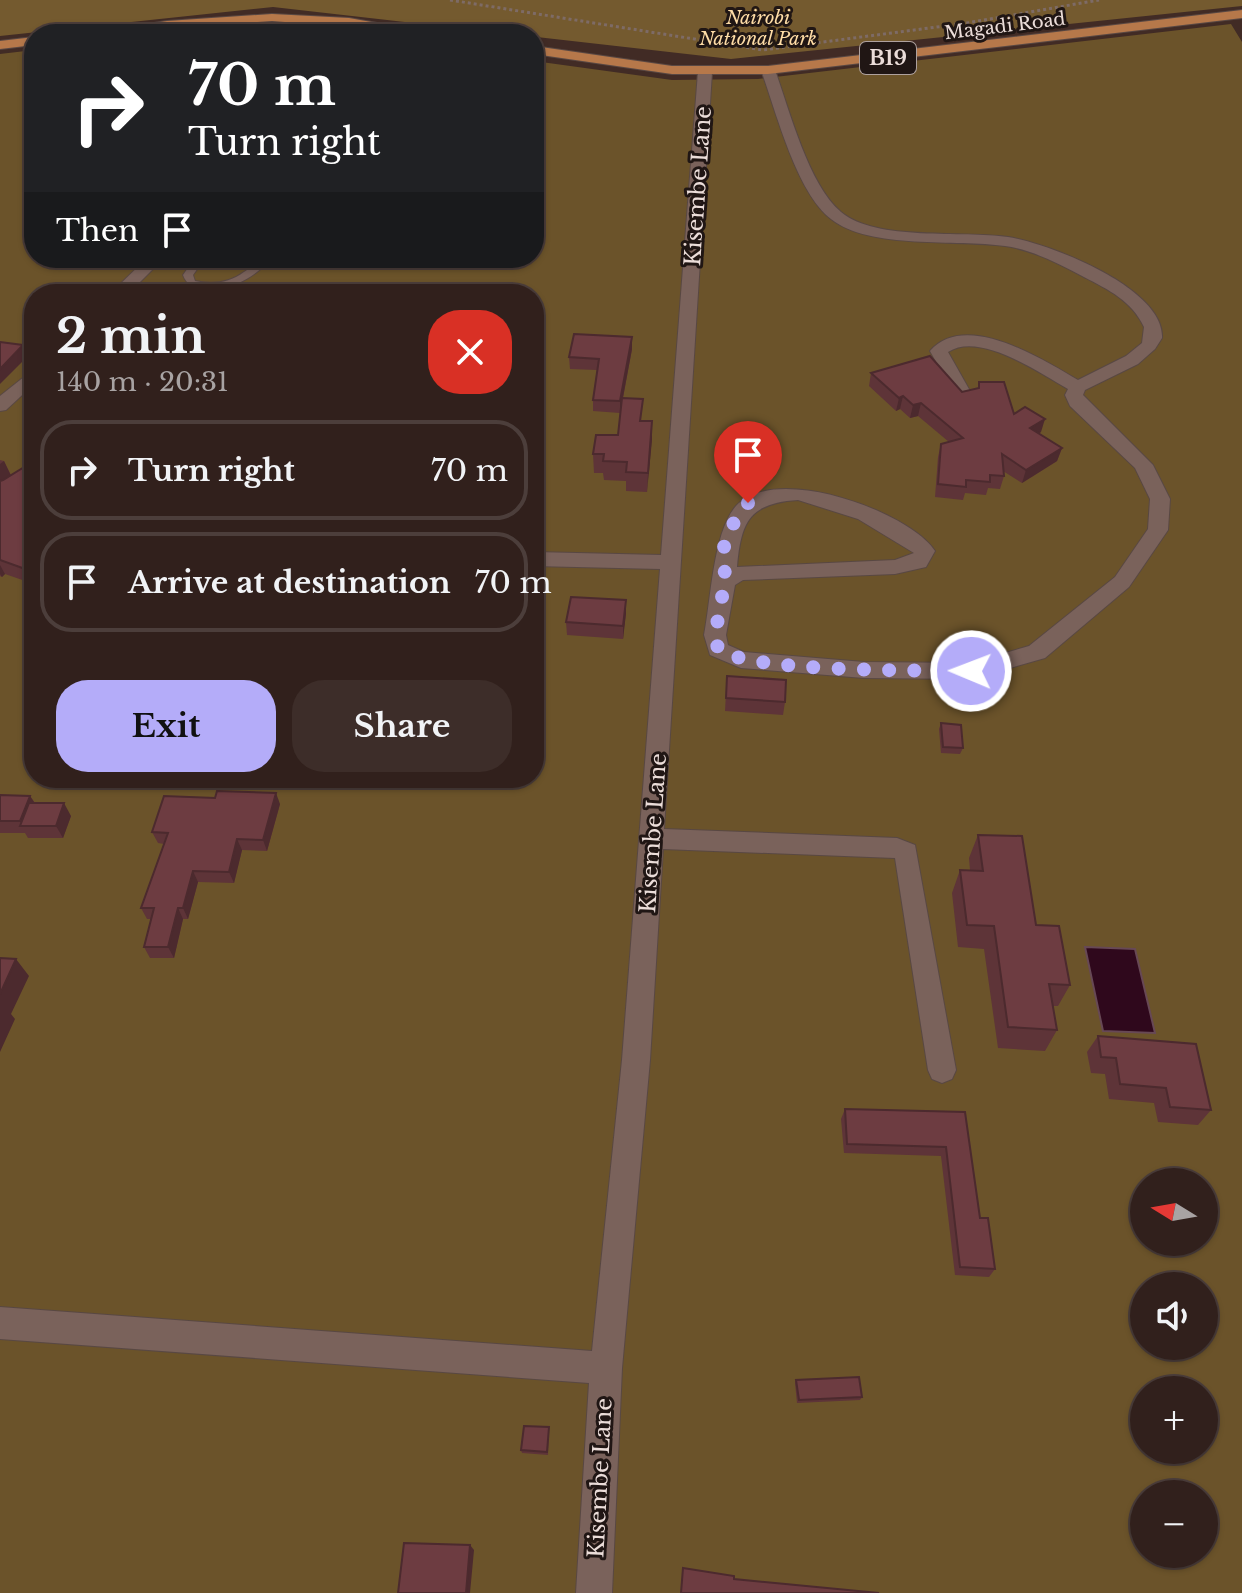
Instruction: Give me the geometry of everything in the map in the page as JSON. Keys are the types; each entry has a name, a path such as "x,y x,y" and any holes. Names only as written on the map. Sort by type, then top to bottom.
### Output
{"highway":[{"name":"Magadi Road","path":"544,52 635,66 705,72 768,70 1242,14"},
{"path":"190,24 250,18 328,20 352,24"},
{"path":"0,45 24,42"}],"street":[{"path":"725,581 739,573 770,569 895,567 919,562 925,551 886,525 817,494 772,495 748,503 729,530 724,547 725,581 715,635 718,649 741,660 864,670 971,671 1037,652 1122,582 1158,530 1160,499 1143,465 1076,402 1074,395 1078,387 1135,357 1153,340 1153,327 1138,304 1116,286 1076,266 1018,244 884,231 839,219 826,208 809,173 768,70"},
{"name":"Kisembe Lane","path":"594,1593 606,1368 652,839 705,72"},
{"path":"129,284 145,268"},
{"path":"965,398 939,351 943,346 972,340 995,344 1078,387"},
{"path":"0,406 24,383"},
{"path":"544,559 673,562"},
{"path":"652,839 897,848 906,852 942,1070"},
{"path":"0,1323 606,1368"}],"lane":[{"path":"193,268 188,275 191,283 195,284"},
{"path":"233,284 257,268"}],"path":[{"path":"450,0 763,50 967,23 1099,0"}],"shaded area":[{"path":"1231,24 1242,42 1242,1593 0,1593 0,54 24,51 24,268 544,268 544,62 672,80 758,79"},
{"path":"1085,947 1135,949 1155,1033 1103,1031"}],"green space":[{"name":"Nairobi National Park","path":"0,0 1242,0 1242,6 731,59 544,38 544,24 423,24 273,7 113,24 24,24 24,33 0,36"}],"building":[{"path":"574,334 632,337 620,401 593,400 599,359 569,357"},
{"path":"0,342 23,345 0,369"},
{"path":"930,356 962,392 979,388 979,382 1004,382 1014,414 1025,407 1045,419 1030,428 1062,448 1026,470 1002,454 1004,476 990,475 990,482 966,480 966,487 938,484 941,444 963,438 921,403 913,405 903,396 899,398 871,373"},
{"path":"622,398 643,399 640,421 652,421 648,473 626,472 627,462 603,461 604,454 593,454 596,435 618,435"},
{"path":"24,467 24,569 0,560 0,481"},
{"path":"571,597 626,600 623,626 566,622"},
{"path":"727,676 786,680 785,702 726,698"},
{"path":"941,723 961,725 963,748 943,747"},
{"path":"217,791 276,793 263,840 237,839 229,872 193,871 183,908 178,908 168,947 144,947 154,908 141,908 168,833 152,832 164,796 215,798"},
{"path":"0,795 30,796 20,821 0,821"},
{"path":"29,803 64,803 56,826 20,826"},
{"path":"978,835 1022,836 1036,925 1059,926 1070,985 1049,984 1057,1030 1008,1027 994,926 967,925 960,870 983,871"},
{"path":"0,958 16,959 0,994"},
{"path":"1098,1036 1196,1044 1211,1110 1170,1107 1166,1088 1120,1084 1116,1058 1101,1057"},
{"path":"845,1109 965,1112 980,1218 988,1218 995,1269 960,1267 946,1147 847,1144"},
{"path":"859,1377 862,1397 799,1400 796,1380"},
{"path":"524,1426 549,1427 547,1452 521,1450"},
{"path":"404,1543 470,1545 466,1593 398,1593"},
{"path":"683,1568 734,1576 734,1579 879,1593 681,1593"}],"route":[{"path":"748,503 729,530 724,547 723,608 715,635 718,649 727,656 741,660 864,670 971,671"}]}
